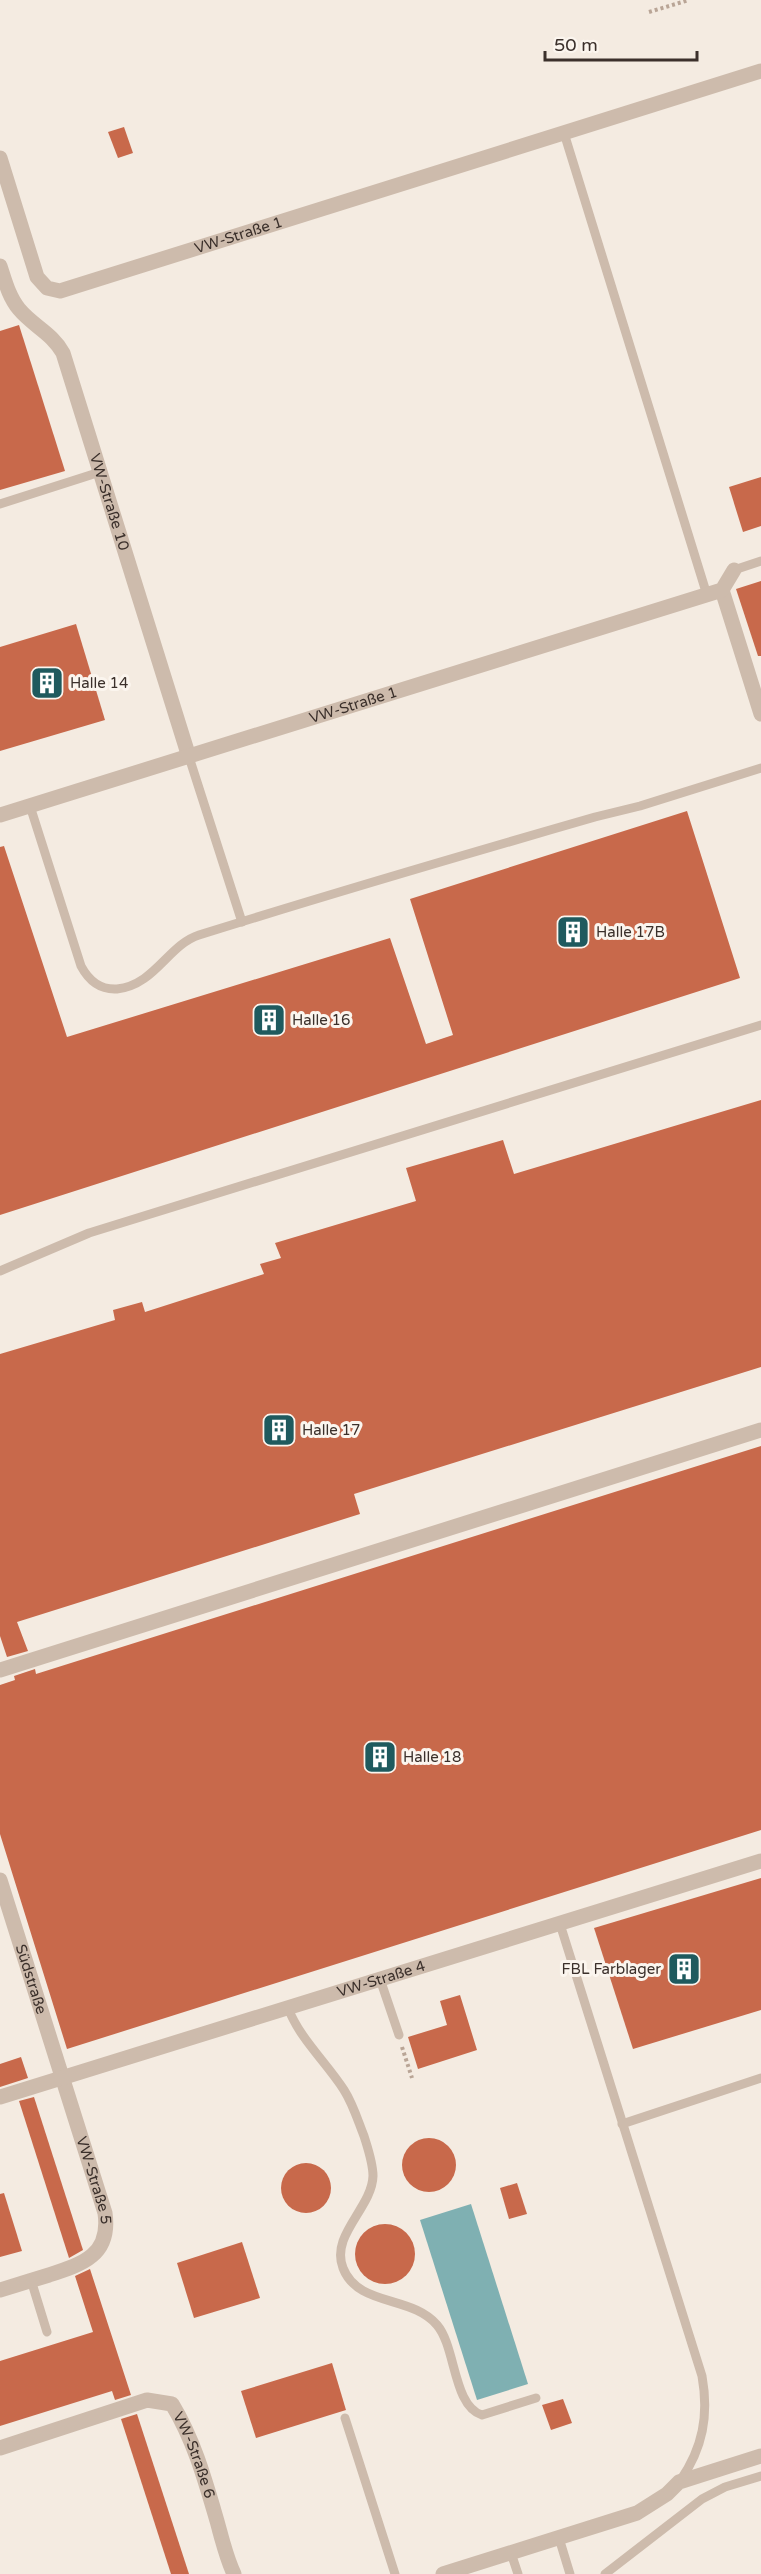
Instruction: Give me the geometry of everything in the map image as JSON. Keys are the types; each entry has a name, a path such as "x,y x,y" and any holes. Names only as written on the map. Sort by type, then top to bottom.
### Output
{"street":[{"name":"VW-Straße 1","path":"1,166 37,277 47,288 60,291 761,71"},
{"name":"VW-Straße 10","path":"0,266 11,298 20,310 48,333 63,353 189,756"},
{"path":"734,570 722,590 761,714"},
{"name":"VW-Straße 1","path":"0,815 722,590"},
{"path":"0,1670 761,1430"},
{"name":"VW-Straße 4","path":"0,2097 761,1861"},
{"name":"Südstraße","path":"0,1880 61,2078"},
{"name":"VW-Straße 5","path":"0,2290 86,2261 100,2247 107,2226 105,2213 61,2078"},
{"name":"VW-Straße 6","path":"0,2448 147,2400 171,2404 187,2429 197,2454 234,2574"},
{"path":"443,2574 637,2513 667,2494 679,2482 761,2456"}],"lane":[{"path":"564,133 707,595"},
{"path":"0,504 100,472"},
{"path":"734,570 761,561"},
{"path":"189,756 242,922"},
{"path":"30,806 81,966 93,983 102,987 121,988 140,982 192,937 449,859 640,806 761,768"},
{"path":"0,1271 89,1233 761,1025"},
{"path":"560,1923 702,2376 706,2407 700,2445 679,2482"},
{"path":"380,1980 399,2035"},
{"path":"288,2008 299,2030 349,2098 369,2154 373,2177 369,2193 343,2242 340,2256 347,2277 363,2291 409,2306 428,2316 438,2326 465,2401 474,2413 482,2415 536,2398"},
{"path":"622,2124 761,2078"},
{"path":"31,2280 47,2332"},
{"path":"345,2418 395,2574"},
{"path":"605,2574 667,2524 708,2495 761,2475"},
{"path":"559,2538 570,2574"},
{"path":"511,2553 518,2574"}],"path":[{"path":"649,12 689,0"},
{"path":"399,2035 412,2078"}],"water":[{"path":"471,2204 528,2384 477,2400 420,2220"}],"building":[{"path":"124,127 133,153 118,158 108,132"},
{"path":"19,325 65,471 0,490 0,331"},
{"path":"761,477 761,526 743,532 729,487"},
{"path":"761,581 761,656 758,656 736,589"},
{"name":"Halle 14","path":"76,624 105,720 0,751 0,647"},
{"path":"687,811 740,978 0,1215 0,847 4,846 67,1037 390,938 426,1044 453,1035 410,899"},
{"name":"Halle 17","path":"761,1100 761,1367 354,1494 360,1514 17,1622 28,1651 7,1657 0,1636 0,1354 115,1320 113,1310 142,1302 145,1312 264,1274 260,1264 281,1258 275,1243 416,1201 406,1168 503,1140 514,1174"},
{"name":"Halle 18","path":"761,1446 761,1830 67,2049 0,1834 0,1685 15,1680 14,1676 35,1669 36,1674"},
{"name":"FBL Farblager","path":"761,1878 761,2010 633,2049 594,1928"},
{"path":"460,1995 477,2050 418,2069 408,2037 447,2025 440,2001"},
{"path":"21,2057 28,2078 0,2087 0,2064"},
{"path":"34,2097 83,2250 69,2258 19,2101"},
{"path":"429,2138 439,2140 448,2146 454,2155 456,2165 454,2175 448,2184 439,2190 429,2192 419,2190 410,2184 404,2175 402,2165 404,2155 410,2146 419,2140"},
{"path":"301,2163 311,2163 324,2170 331,2183 331,2193 324,2206 311,2213 301,2213 292,2209 285,2202 281,2193 281,2183 285,2174 292,2167"},
{"path":"517,2183 527,2214 509,2219 500,2188"},
{"path":"4,2193 22,2251 0,2257 0,2194"},
{"path":"379,2224 391,2224 402,2229 410,2237 415,2254 413,2266 402,2279 391,2284 379,2284 368,2279 360,2271 355,2260 355,2248 360,2237 368,2229"},
{"path":"242,2242 260,2298 194,2318 177,2263"},
{"path":"90,2269 131,2395 115,2400 112,2391 0,2426 0,2361 93,2332 75,2276"},
{"path":"332,2363 346,2410 256,2438 241,2391"},
{"path":"563,2399 572,2423 551,2430 542,2405"},
{"path":"137,2414 189,2574 171,2574 121,2419"}],"place":[{"name":"Halle 14","path":"47,683"},
{"name":"Halle 17B","path":"573,932"},
{"name":"Halle 16","path":"269,1020"},
{"name":"Halle 17","path":"279,1430"},
{"name":"Halle 18","path":"380,1757"},
{"name":"FBL Farblager","path":"684,1969"}]}
